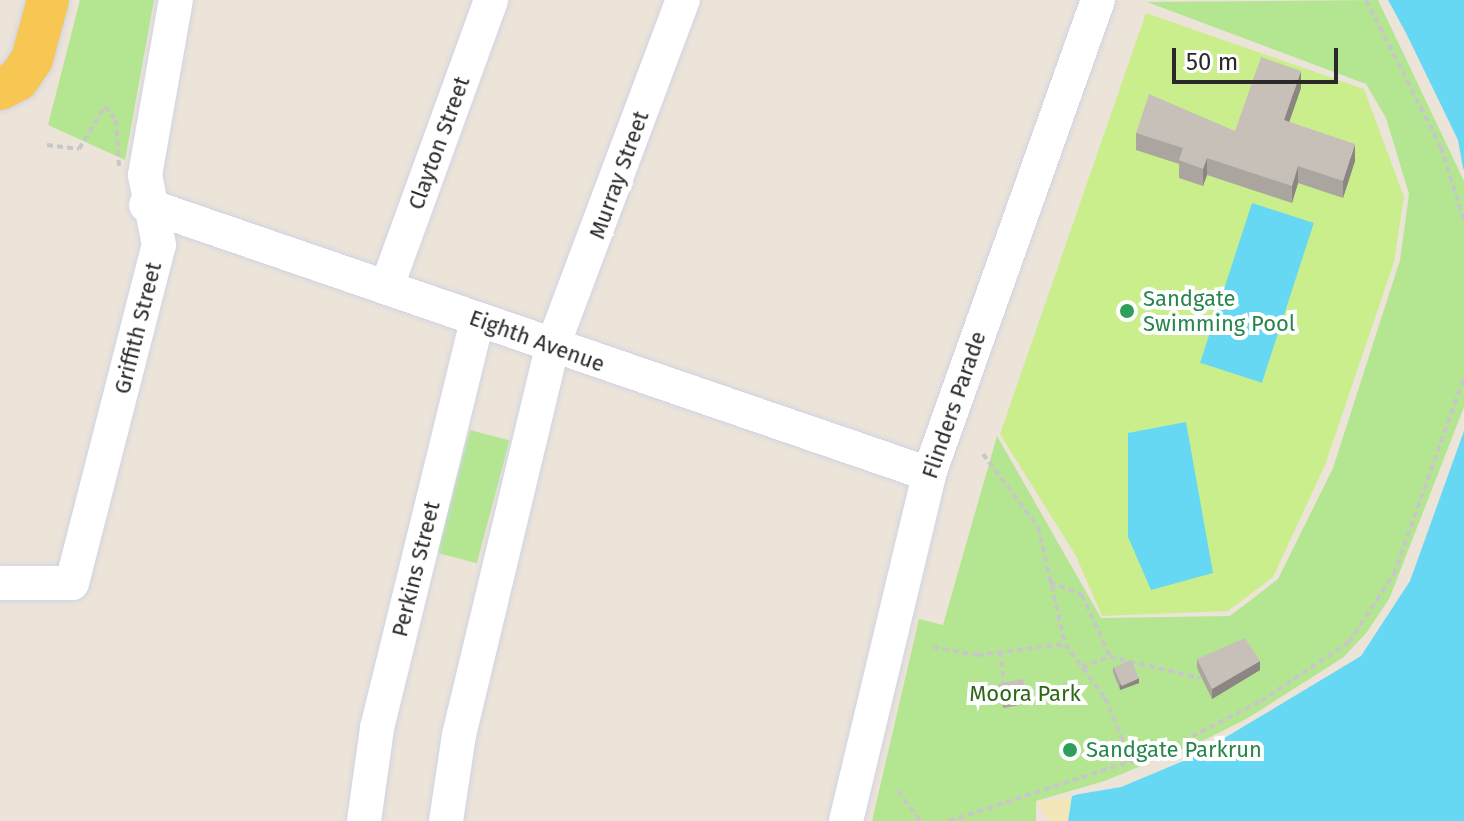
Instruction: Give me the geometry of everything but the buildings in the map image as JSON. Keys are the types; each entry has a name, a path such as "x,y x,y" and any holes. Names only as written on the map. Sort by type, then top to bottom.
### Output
{"main road":[{"path":"0,89 18,80 32,59 48,0"}],"street":[{"name":"Griffith Street","path":"0,583 72,583 159,245 146,205 147,147 176,0"},
{"name":"Clayton Street","path":"387,286 491,0"},
{"name":"Murray Street","path":"552,348 683,0"},
{"name":"Flinders Parade","path":"846,821 929,474 1098,0"},
{"name":"Eighth Avenue","path":"146,205 387,286 552,348 929,474"},
{"name":"Perkins Street","path":"364,821 377,728 477,320"},
{"path":"446,821 459,735 552,348"}],"path":[{"path":"1366,0 1441,147 1464,221"},
{"path":"47,145 79,149 105,106 116,120 114,150"},
{"path":"949,821 1133,764 1261,701 1363,626 1394,574 1464,377"},
{"path":"983,454 1038,527 1065,644 1082,667 1133,764"},
{"path":"1050,582 1082,595 1110,657"},
{"path":"933,647 1000,650 1065,644"},
{"path":"1000,650 1004,688"},
{"path":"1082,667 1110,657 1201,678"},
{"path":"898,791 921,821"}],"green space":[{"path":"80,0 154,0 125,160 48,125"},
{"name":"Moora Park","path":"1378,0 1464,181 1464,407 1383,615 1337,664 1266,709 1149,768 1036,801 1036,821 872,821 919,619 943,625 997,436 1101,618 1230,616 1278,579 1333,468 1400,260 1409,194 1386,118 1366,84 1147,2"},
{"name":"Sandgate Swimming Pool","path":"1146,13 1364,89 1404,197 1394,262 1325,465 1273,577 1228,611 1102,616 1076,556 1000,434"},
{"path":"470,430 510,441 477,563 437,553"}],"sand":[{"path":"1096,795 1114,821 1049,821 1036,801"}],"water":[{"path":"1381,0 1464,0 1464,170"},
{"path":"1252,203 1314,223 1262,383 1200,363"},
{"path":"1464,417 1464,821 1068,821 1072,796 1150,771 1268,712 1358,652 1397,599"},
{"path":"1186,422 1213,573 1151,590 1128,537 1128,433"}],"pier":[{"path":"1378,0 1388,0 1406,33 1458,140 1464,174"},
{"path":"1464,413 1464,431 1410,581 1361,656 1193,757 1121,787 1068,796 1229,730 1355,650 1403,578"}],"place":[{"name":"Sandgate Swimming Pool","path":"1127,311"},
{"name":"Sandgate Parkrun","path":"1070,750"}]}
